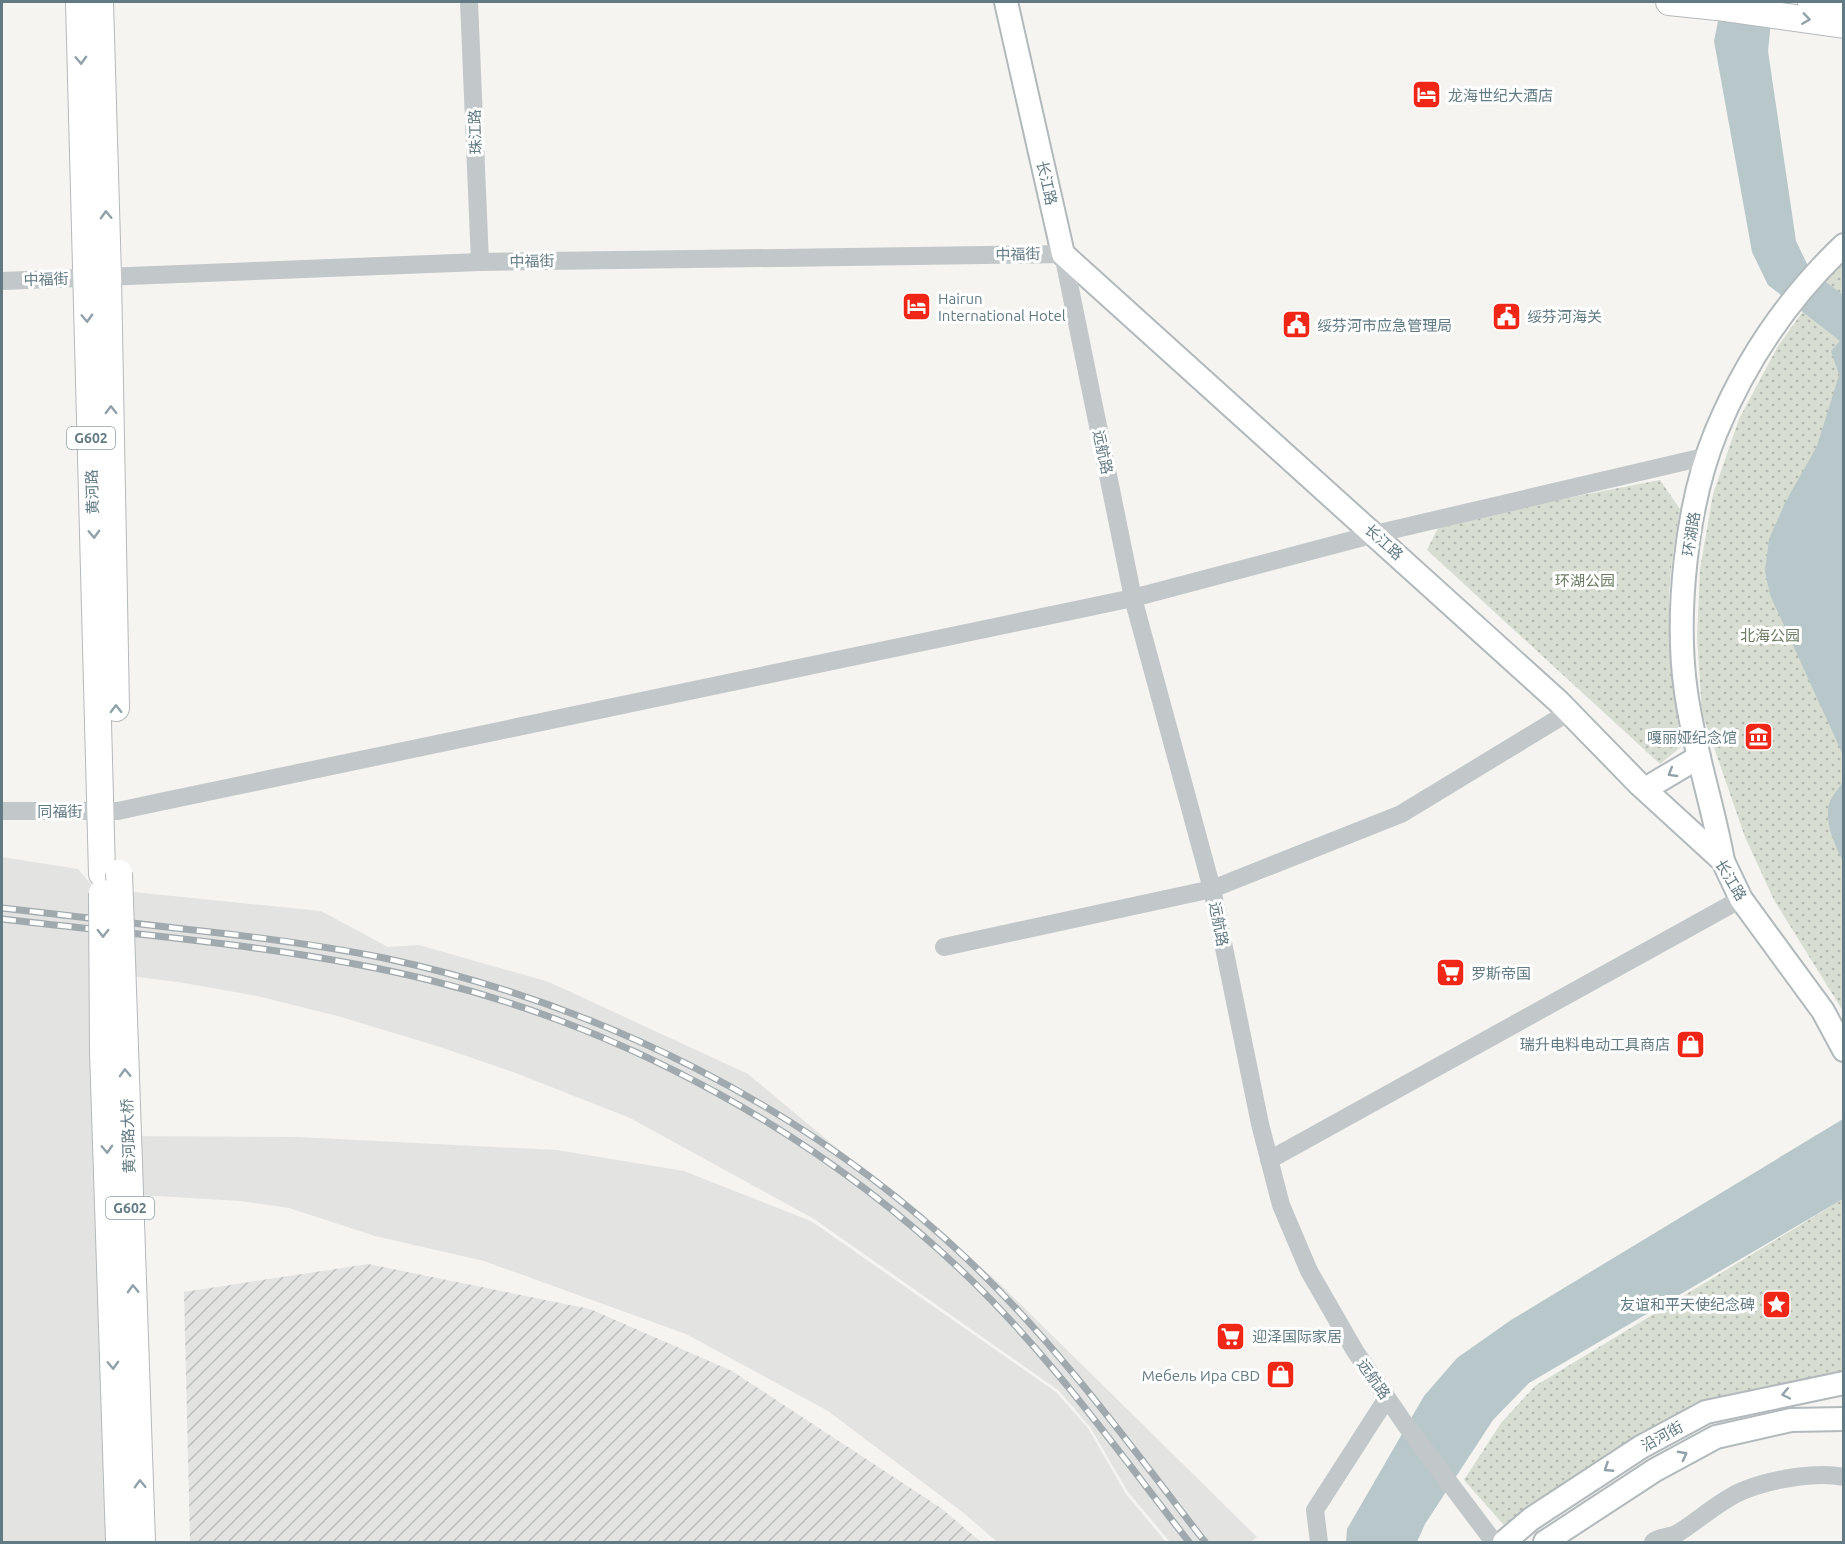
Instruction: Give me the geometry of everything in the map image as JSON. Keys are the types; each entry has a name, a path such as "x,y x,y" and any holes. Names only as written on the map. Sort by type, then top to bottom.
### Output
{"highway":[{"name":"黄河路","path":"79,2 97,277"},
{"name":"黄河路","path":"100,2 97,277 110,874"},
{"path":"1669,2 1844,25"},
{"path":"1811,2 1844,6"},
{"name":"黄河路大桥","path":"110,874 104,1051 119,1542"},
{"name":"黄河路大桥","path":"110,874 142,1542"}],"main road":[{"name":"长江路","path":"1006,2 1063,254 1569,712 1645,789 1724,861 1741,899 1823,1011 1844,1050"},
{"name":"环湖路","path":"1724,861 1686,692 1681,624 1683,585 1693,517 1715,433 1731,399 1781,316 1825,263 1844,246"},
{"path":"1645,789 1699,757"},
{"name":"沿河街","path":"1504,1542 1531,1519 1641,1447 1706,1412 1844,1383"},
{"name":"沿河街","path":"1545,1542 1655,1470 1716,1437 1791,1420 1844,1419"}],"street":[{"name":"珠江路","path":"470,2 480,262"},
{"name":"中福街","path":"2,281 480,262 1063,254"},
{"name":"远航路","path":"1063,254 1133,598 1212,889 1260,1124 1281,1204 1309,1271 1355,1351 1494,1542"},
{"name":"同福街","path":"2,811 110,811 1133,598 1375,534 1708,456"},
{"path":"944,946 1212,889 1401,814 1569,712"},
{"path":"1269,1160 1741,899"},
{"path":"1319,1542 1315,1510 1387,1398"},
{"path":"1653,1542 1676,1534 1740,1492 1780,1479 1834,1475 1844,1477"}],"shaded area":[{"path":"1722,2 1773,2 1768,51 1796,241 1810,270 1843,295 1843,755 1770,595 1765,571 1769,539 1785,503 1817,446 1839,375 1831,351 1840,341 1768,285 1752,252 1714,41"},
{"path":"1843,781 1843,861 1831,832 1828,809 1830,801"},
{"path":"2,857 78,869 94,888 321,911 388,947 419,945 549,982 748,1074 996,1280 1257,1537 1251,1542 1170,1542 1128,1492 1090,1427 1058,1390 814,1219 630,1118 513,1072 341,1017 257,996 178,982 96,972 103,1136 298,1137 557,1150 684,1171 811,1221 1056,1392 1088,1428 1126,1494 1166,1542 997,1542 965,1514 828,1411 686,1334 484,1261 375,1236 289,1208 240,1201 140,1195 113,1542 2,1542"},
{"path":"1843,1119 1843,1199 1529,1383 1493,1420 1425,1524 1417,1542 1346,1542 1347,1529 1424,1396 1457,1358 1511,1320"},
{"path":"368,1264 590,1309 732,1371 941,1508 981,1542 190,1542 184,1292"}],"green space":[{"name":"北海公园","path":"1843,259 1843,1011 1774,900 1745,837 1702,713 1697,637 1700,569 1713,494 1739,419 1778,346"},
{"name":"环湖公园","path":"1660,480 1680,509 1671,569 1669,623 1681,747 1660,764 1427,550 1438,528 1536,504"},
{"path":"1843,1199 1843,1373 1740,1396 1509,1531 1464,1480 1501,1423 1535,1386"}],"railway":[{"path":"2,908 265,939 384,958 464,978 543,1003 620,1033 696,1068 768,1109 838,1154 905,1204 967,1259 1032,1325 1062,1360 1205,1542"},
{"path":"2,919 273,950 433,981 506,1002 578,1028 648,1058 717,1093 783,1132 847,1175 907,1222 964,1273 1054,1369 1189,1542"}],"place":[{"name":"龙海世纪大酒店","path":"1427,95"},
{"name":"Hairun International Hotel","path":"917,307"},
{"name":"绥芬河海关","path":"1506,316"},
{"name":"绥芬河市应急管理局","path":"1296,325"},
{"name":"嘎丽娅纪念馆","path":"1758,737"},
{"name":"罗斯帝国","path":"1450,973"},
{"name":"瑞升电料电动工具商店","path":"1691,1044"},
{"name":"友谊和平天使纪念碑","path":"1776,1304"},
{"name":"迎泽国际家居","path":"1231,1336"},
{"name":"Мебель Ира CBD","path":"1281,1375"}]}
